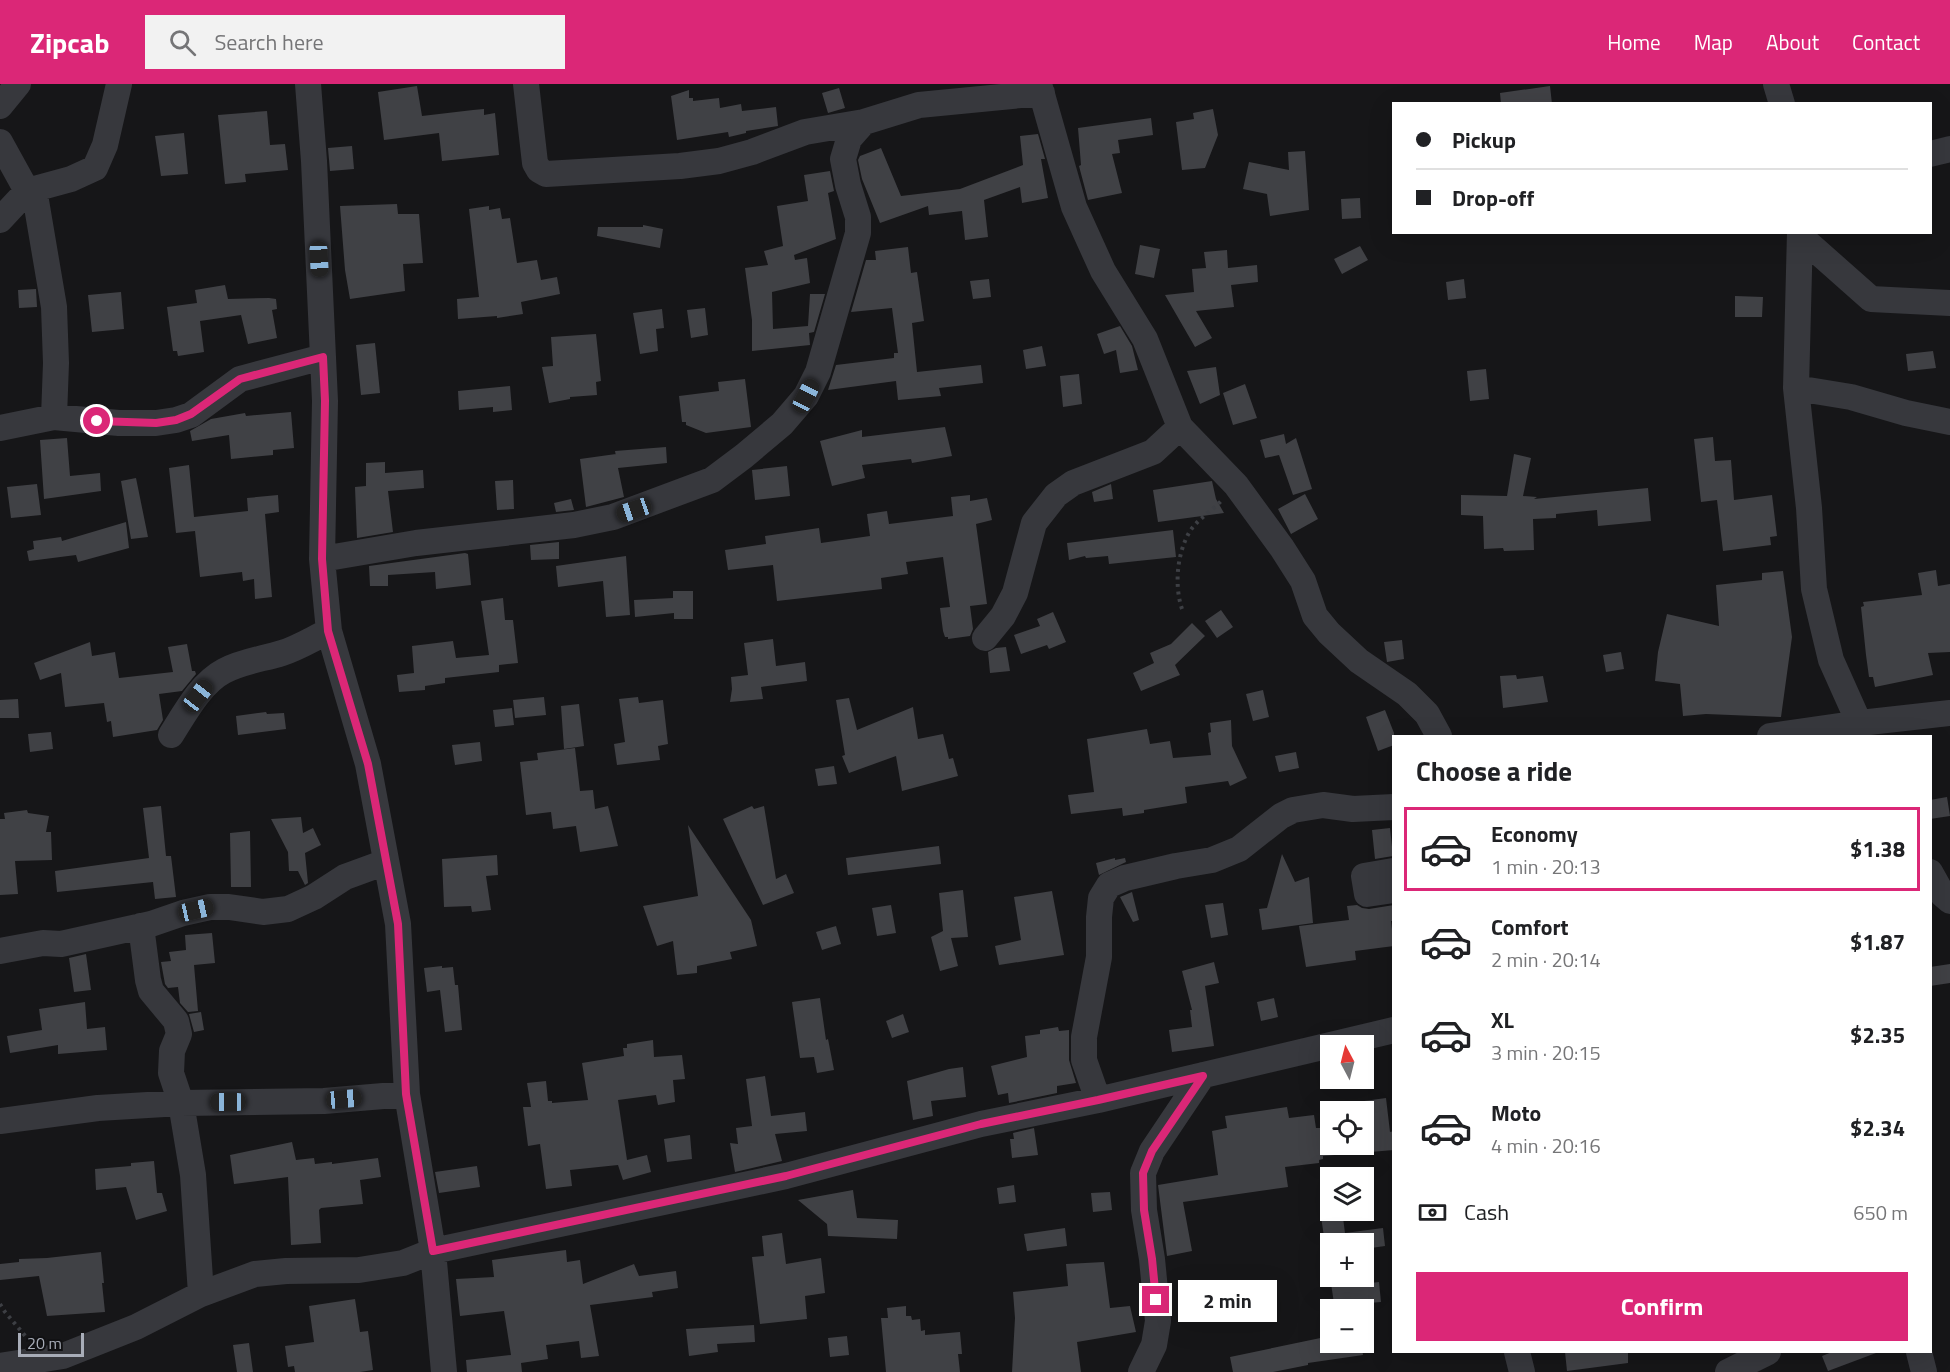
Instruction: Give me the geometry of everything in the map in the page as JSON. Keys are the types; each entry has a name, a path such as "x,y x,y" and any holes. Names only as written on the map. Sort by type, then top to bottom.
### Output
{"street":[{"path":"0,106 18,84"},
{"path":"0,220 30,190 71,179 95,168 105,145 119,84"},
{"path":"308,84 314,161 325,401 322,559 328,631 368,764 398,924 406,1094 433,1251 444,1372"},
{"path":"526,84 535,163 539,170 546,174 680,166 718,161 752,152 805,132 864,122 919,105 1040,88 1074,207 1104,272 1145,339 1180,427 1236,484 1303,581 1315,616 1329,633 1359,661 1407,694 1427,714 1438,735"},
{"path":"1776,84 1781,102"},
{"path":"322,559 416,543 574,525 613,517 712,480 744,456 782,424 806,396 818,372 858,233 858,217 843,159 849,139 864,122"},
{"path":"0,142 30,190 54,308 56,363 54,417"},
{"path":"1932,154 1950,149"},
{"path":"1801,235 1871,299 1950,303"},
{"path":"1801,235 1796,388 1809,508 1814,589 1831,660 1863,730"},
{"path":"0,428 54,417 119,423 156,423 176,420 191,414 240,379 323,357"},
{"path":"1796,388 1851,397 1906,413 1950,422"},
{"path":"985,638 1003,616 1015,593 1034,523 1056,495 1073,483 1153,452 1180,427"},
{"path":"171,735 208,683 223,671 250,660 284,652 328,631"},
{"path":"1786,735 1863,730 1950,713"},
{"path":"1098,1100 1084,1060 1084,1037 1099,957 1101,898 1109,885 1125,878 1212,860 1239,849 1281,816 1293,810 1323,805 1353,809 1392,807"},
{"path":"0,951 43,944 61,944 141,926 210,907 263,912 288,909 314,897 345,877 386,862"},
{"path":"1392,871 1364,876 1367,894 1392,890"},
{"path":"1932,876 1943,895 1950,901"},
{"path":"141,926 151,991 176,1021 179,1034 172,1051 171,1073 181,1102 193,1175 201,1294"},
{"path":"0,1366 63,1356 136,1327 201,1294 255,1274 286,1271 359,1270 403,1263 433,1251 786,1176 981,1124 1098,1100 1392,1030"},
{"path":"1141,1372 1154,1345 1158,1321 1152,1259 1144,1210 1143,1173 1152,1151 1203,1076"},
{"path":"0,1121 98,1108 181,1102 324,1101 406,1094"},
{"path":"1517,1353 1522,1372"},
{"path":"1728,1372 1766,1353"},
{"path":"1918,1353 1924,1372"}],"path":[{"path":"1182,609 1177,593 1178,570 1184,545 1191,529 1236,484"},
{"path":"0,1304 4,1312 46,1359"}],"building":[{"path":"417,86 422,116 484,109 484,115 495,113 499,155 442,161 439,133 384,140 378,92"},
{"path":"1550,86 1552,102 1501,102 1500,93"},
{"path":"839,88 845,108 828,113 822,93"},
{"path":"689,90 689,98 693,98 693,101 719,98 720,108 741,104 742,111 776,107 778,126 746,131 746,133 729,137 728,132 677,140 671,96"},
{"path":"1213,109 1218,135 1205,168 1182,170 1176,122 1194,119 1193,113"},
{"path":"267,111 270,145 285,144 288,170 245,174 246,182 225,184 218,115"},
{"path":"1151,118 1153,135 1118,140 1120,153 1112,154 1122,193 1088,200 1079,166 1081,165 1078,128"},
{"path":"184,133 188,174 161,176 155,136"},
{"path":"1038,134 1045,159 1041,159 1048,198 1022,203 1020,187 984,200 988,237 965,240 962,211 929,215 928,206 880,223 862,179 858,160 860,156 881,148 901,196 960,189 1023,165 1020,136"},
{"path":"352,146 354,169 330,171 328,148"},
{"path":"1305,151 1309,210 1270,216 1267,194 1243,189 1249,162 1289,170 1288,152"},
{"path":"830,171 834,191 828,193 836,239 794,255 795,260 807,258 810,283 772,292 773,329 808,326 810,294 825,294 814,332 809,333 810,345 752,351 752,320 745,268 768,265 764,251 783,246 777,206 808,201 804,175"},
{"path":"1360,198 1361,218 1342,219 1341,199"},
{"path":"397,204 398,214 419,214 423,263 403,264 405,291 350,299 345,270 340,206"},
{"path":"489,206 489,210 500,208 502,219 510,218 517,263 537,260 541,280 557,277 560,294 521,302 523,314 497,318 497,316 458,319 457,299 479,297 469,209"},
{"path":"643,225 663,229 660,248 597,236 598,227 643,227"},
{"path":"1140,245 1160,249 1154,278 1135,274"},
{"path":"1360,246 1368,260 1342,274 1334,259"},
{"path":"908,247 911,273 917,272 924,321 912,323 917,372 981,365 983,383 939,388 941,396 898,400 896,381 828,390 836,365 894,358 894,353 898,353 892,308 851,312 866,260 876,260 875,251"},
{"path":"1227,250 1228,268 1257,265 1258,282 1231,285 1234,307 1196,311 1212,338 1195,347 1165,295 1194,292 1192,269 1206,268 1204,252"},
{"path":"989,279 991,297 973,299 970,281"},
{"path":"1464,279 1466,298 1448,300 1446,282"},
{"path":"225,285 228,299 276,299 277,309 272,310 277,338 248,344 241,315 200,321 204,352 178,356 177,351 173,351 167,307 197,303 195,290"},
{"path":"36,289 37,307 19,308 18,290"},
{"path":"121,292 124,329 92,332 88,295"},
{"path":"1735,296 1763,297 1762,317 1735,317"},
{"path":"705,308 708,335 691,338 687,310"},
{"path":"662,309 664,328 656,329 658,351 640,354 633,313"},
{"path":"1120,326 1132,346 1138,370 1120,373 1116,350 1104,354 1097,334"},
{"path":"596,334 601,381 596,382 597,395 570,397 570,399 549,403 542,367 553,366 551,337"},
{"path":"375,343 380,393 361,395 356,345"},
{"path":"1042,346 1046,366 1026,369 1023,350"},
{"path":"1933,351 1936,368 1908,371 1906,354"},
{"path":"1216,367 1220,395 1200,404 1187,371"},
{"path":"1486,369 1489,399 1470,401 1467,371"},
{"path":"1079,374 1082,404 1063,407 1060,376"},
{"path":"745,379 751,427 706,433 682,422 679,396 719,391 718,382"},
{"path":"1245,384 1257,418 1233,425 1223,393"},
{"path":"510,386 512,410 493,412 493,407 459,410 458,391"},
{"path":"291,412 294,448 273,450 273,455 231,459 229,435 192,441 190,431 211,419 245,413 246,416"},
{"path":"945,427 952,456 912,463 911,459 862,465 865,478 832,486 820,441 862,430 862,437"},
{"path":"1284,434 1286,444 1296,438 1312,489 1293,495 1279,455 1265,458 1260,440"},
{"path":"1713,437 1715,461 1731,460 1734,500 1772,495 1777,536 1770,537 1771,545 1723,551 1717,500 1701,502 1694,439"},
{"path":"67,438 70,476 100,473 101,491 44,499 40,440"},
{"path":"666,447 667,463 618,468 624,497 586,507 580,459 616,454 615,451"},
{"path":"1514,454 1531,458 1523,496 1537,497 1534,499 1648,488 1651,521 1598,526 1597,510 1556,514 1556,518 1533,519 1534,550 1484,549 1483,516 1461,515 1461,495 1507,496"},
{"path":"385,462 385,473 423,470 424,488 388,491 393,532 357,538 355,487 366,486 366,463"},
{"path":"189,465 194,517 248,511 247,498 278,495 279,512 265,514 272,597 255,599 254,579 243,581 242,572 200,577 195,531 176,533 169,468"},
{"path":"787,466 790,496 755,500 752,470"},
{"path":"136,478 148,537 131,539 121,481"},
{"path":"513,480 514,509 497,510 495,481"},
{"path":"1212,481 1216,499 1224,513 1158,522 1153,490"},
{"path":"37,484 41,515 11,518 7,487"},
{"path":"1111,484 1113,499 1094,502 1092,492"},
{"path":"1305,494 1318,519 1291,534 1278,509"},
{"path":"970,495 970,501 987,498 992,520 976,524 987,604 970,606 973,629 970,636 948,639 945,637 940,608 950,607 943,557 906,562 908,574 881,578 882,589 777,601 773,565 728,570 725,550 766,544 765,536 819,528 821,543 870,536 867,514 887,511 889,524 953,516 951,497"},
{"path":"571,499 574,510 556,512 554,503"},
{"path":"126,522 129,548 78,562 76,555 29,561 27,551 34,549 33,541 61,537 62,541"},
{"path":"1173,530 1176,557 1109,564 1108,556 1086,558 1085,556 1069,560 1067,543"},
{"path":"559,542 559,559 531,560 530,545"},
{"path":"468,554 471,585 436,589 435,572 388,575 388,586 370,586 369,566"},
{"path":"626,556 630,615 606,617 603,581 558,587 556,566"},
{"path":"1936,570 1938,586 1950,584 1950,652 1928,653 1933,675 1875,687 1873,677 1869,677 1861,607 1864,606 1863,602 1922,595 1918,573"},
{"path":"1783,571 1792,637 1781,717 1706,714 1683,716 1680,684 1655,681 1658,652 1667,614 1719,626 1716,585 1762,580 1762,573"},
{"path":"673,591 693,591 693,619 674,619 674,613 635,617 634,600 673,598"},
{"path":"503,598 505,620 513,620 518,663 499,665 499,672 445,678 445,683 425,686 425,690 399,692 397,675 414,673 412,646 453,641 456,658 489,655 481,601"},
{"path":"1221,610 1233,627 1217,638 1205,621"},
{"path":"1053,612 1066,642 1049,649 1047,645 1021,654 1014,635 1040,626 1037,619"},
{"path":"1192,623 1205,636 1175,665 1180,675 1141,691 1133,673 1154,663 1150,653 1171,644"},
{"path":"773,639 776,666 805,662 807,681 761,687 763,699 730,702 731,677 748,675 744,643"},
{"path":"1402,640 1404,659 1387,662 1384,642"},
{"path":"90,642 92,656 115,652 119,678 173,672 168,647 187,644 192,671 196,674 182,691 159,694 163,720 157,730 113,737 111,721 107,722 104,703 65,707 61,673 40,680 34,663"},
{"path":"1006,647 1010,671 990,673 988,652"},
{"path":"1621,652 1624,669 1606,672 1603,655"},
{"path":"1516,675 1517,679 1543,676 1548,702 1503,708 1500,676"},
{"path":"1263,690 1269,717 1253,721 1246,694"},
{"path":"544,697 546,715 515,718 513,700"},
{"path":"638,697 639,703 663,700 668,744 658,746 660,760 617,765 614,744 625,742 619,699"},
{"path":"849,698 857,730 913,707 918,739 943,734 949,759 953,758 958,776 902,791 896,756 849,773 842,756 845,755 836,700"},
{"path":"18,699 19,718 0,718 0,700"},
{"path":"579,704 584,746 564,749 561,706"},
{"path":"512,708 514,725 495,727 493,710"},
{"path":"1385,710 1394,733 1392,746 1378,751 1366,717"},
{"path":"266,712 267,714 284,713 286,729 238,735 236,716"},
{"path":"1231,720 1232,746 1247,778 1230,786 1228,781 1185,787 1187,803 1144,810 1144,813 1123,816 1122,808 1071,814 1068,795 1094,792 1087,739 1147,729 1150,744 1170,741 1173,758 1211,755 1208,733 1211,732 1210,723"},
{"path":"51,732 53,749 30,752 28,734"},
{"path":"480,742 482,761 455,765 452,745"},
{"path":"575,748 580,791 593,790 595,809 608,806 618,846 580,852 576,826 553,829 551,812 526,815 520,762 538,760 537,753"},
{"path":"1296,752 1299,768 1279,772 1275,756"},
{"path":"834,766 837,784 818,786 815,769"},
{"path":"1947,797 1950,816 1932,819 1932,800"},
{"path":"161,806 166,856 171,856 176,897 155,899 153,882 57,892 55,871 149,858 143,808"},
{"path":"752,806 754,809 764,806 776,879 786,874 794,893 763,905 723,819"},
{"path":"27,810 28,813 49,816 46,832 51,832 52,860 15,861 18,894 0,895 0,819 5,819 4,813"},
{"path":"301,817 303,833 313,828 321,845 305,853 308,883 305,885 298,871 289,871 288,852 271,819"},
{"path":"688,825 751,920 757,946 730,952 732,959 697,966 697,973 677,975 673,941 657,946 643,906 698,896"},
{"path":"1390,828 1392,856 1375,859 1372,830"},
{"path":"250,831 251,887 231,887 230,833"},
{"path":"939,846 941,864 848,875 846,858"},
{"path":"1282,854 1295,882 1309,877 1313,923 1262,930 1259,909 1267,908"},
{"path":"497,855 498,875 486,876 491,910 472,912 471,906 444,907 442,859"},
{"path":"1115,858 1115,860 1125,858 1126,862 1099,875 1096,863"},
{"path":"963,890 968,937 951,938 958,966 940,971 931,937 943,931 939,893"},
{"path":"1052,891 1064,955 999,965 995,946 1021,940 1014,897"},
{"path":"1132,892 1139,920 1133,922 1120,897"},
{"path":"1223,903 1228,935 1211,938 1205,905"},
{"path":"891,905 896,933 877,936 872,908"},
{"path":"1357,905 1369,909 1392,905 1392,946 1355,951 1356,960 1306,967 1299,926 1349,920 1347,906"},
{"path":"836,926 841,944 822,950 816,932"},
{"path":"212,933 215,963 194,965 198,1011 188,1012 180,1003 178,987 168,988 165,984 161,962 171,961 169,952 186,950 185,935"},
{"path":"86,954 91,990 74,992 69,958"},
{"path":"1214,962 1219,983 1205,986 1214,1046 1172,1052 1169,1030 1192,1027 1190,1010 1192,1010 1182,971"},
{"path":"1950,964 1950,983 1932,986 1932,967"},
{"path":"442,966 442,968 453,967 455,985 458,985 462,1030 445,1032 440,990 427,992 424,968"},
{"path":"820,998 826,1040 828,1039 834,1070 817,1073 814,1057 800,1058 792,1002"},
{"path":"1274,998 1278,1017 1261,1021 1257,1002"},
{"path":"85,1002 87,1029 105,1027 107,1050 58,1054 58,1045 10,1053 7,1036 42,1030 39,1009"},
{"path":"201,1012 204,1030 194,1032 189,1014"},
{"path":"903,1014 909,1032 892,1038 886,1021"},
{"path":"1058,1027 1059,1031 1069,1030 1069,1060 1076,1083 1057,1086 1057,1093 1009,1103 1008,1093 998,1095 991,1066 1027,1057 1025,1036 1040,1034 1040,1030"},
{"path":"653,1040 654,1057 682,1055 685,1079 673,1080 675,1102 658,1105 656,1095 618,1100 627,1160 647,1155 651,1172 623,1180 618,1165 570,1170 572,1186 546,1189 540,1144 528,1146 523,1107 531,1107 527,1083 546,1081 548,1101 552,1103 588,1100 582,1063 624,1056 623,1048 627,1048 627,1044"},
{"path":"963,1067 966,1097 931,1101 933,1116 913,1120 907,1081"},
{"path":"765,1076 771,1116 805,1112 807,1131 775,1134 782,1161 735,1172 730,1143 738,1144 736,1128 752,1126 746,1079"},
{"path":"1386,1098 1390,1132 1392,1132 1392,1150 1374,1152 1374,1101 1364,1101"},
{"path":"1287,1107 1289,1118 1314,1115 1316,1128 1320,1128 1320,1155 1335,1155 1323,1156 1319,1163 1285,1167 1288,1187 1183,1202 1192,1251 1167,1256 1158,1185 1218,1175 1212,1131 1227,1128 1225,1116"},
{"path":"1034,1128 1038,1155 1012,1158 1010,1139 1014,1139 1013,1133"},
{"path":"690,1135 692,1159 667,1162 664,1139"},
{"path":"292,1142 296,1160 314,1158 315,1164 378,1158 381,1177 360,1180 363,1204 319,1210 321,1243 291,1245 288,1177 234,1184 230,1155"},
{"path":"154,1161 157,1193 162,1193 167,1211 136,1220 126,1187 96,1190 95,1169 131,1166 131,1163"},
{"path":"477,1166 480,1187 439,1193 435,1172"},
{"path":"1014,1185 1016,1202 999,1204 997,1188"},
{"path":"853,1190 857,1218 898,1220 897,1239 828,1236 827,1224 798,1200"},
{"path":"1110,1192 1112,1210 1093,1212 1091,1193"},
{"path":"1322,1221 1343,1221 1345,1233 1323,1233"},
{"path":"1065,1228 1067,1246 1027,1251 1024,1234"},
{"path":"1383,1228 1385,1246 1374,1248 1374,1233 1345,1233"},
{"path":"782,1233 786,1264 821,1258 825,1293 805,1296 807,1319 760,1324 752,1257 764,1256 762,1236"},
{"path":"566,1250 567,1262 580,1260 583,1284 634,1264 639,1276 676,1271 678,1288 652,1292 653,1297 590,1305 599,1356 581,1358 579,1341 546,1345 548,1359 521,1363 522,1372 467,1372 466,1360 511,1355 504,1311 460,1316 456,1279 494,1277 492,1260"},
{"path":"101,1252 105,1312 47,1316 39,1276 0,1280 0,1264 19,1262 19,1259"},
{"path":"1104,1262 1110,1308 1130,1306 1136,1332 1077,1342 1081,1372 1012,1372 1015,1318 1013,1292 1068,1286 1066,1264"},
{"path":"1379,1282 1381,1302 1374,1303 1374,1299 1333,1299 1332,1287 1374,1287 1374,1283"},
{"path":"355,1299 360,1332 368,1331 373,1370 295,1372 294,1366 288,1367 285,1346 314,1342 309,1306"},
{"path":"906,1306 906,1316 911,1316 912,1320 920,1319 921,1331 925,1330 925,1335 960,1332 962,1354 958,1354 960,1372 886,1372 881,1318 888,1318 887,1308"},
{"path":"754,1325 755,1342 717,1344 718,1352 689,1356 686,1329"},
{"path":"847,1336 849,1355 830,1357 828,1338"},
{"path":"1320,1338 1320,1353 1363,1353 1363,1355 1308,1363 1308,1365 1273,1372 1233,1372 1230,1357"},
{"path":"249,1343 253,1372 237,1372 233,1345"},
{"path":"1565,1353 1628,1353 1628,1363 1567,1371"},
{"path":"1830,1353 1876,1353 1828,1371 1822,1356"}],"route":[{"path":"97,421 156,423 176,420 191,414 240,379 323,357 325,401 322,559 328,631 368,764 398,924 406,1094 433,1251 786,1176 981,1124 1203,1076 1152,1151 1143,1173 1144,1210 1156,1300"}]}
